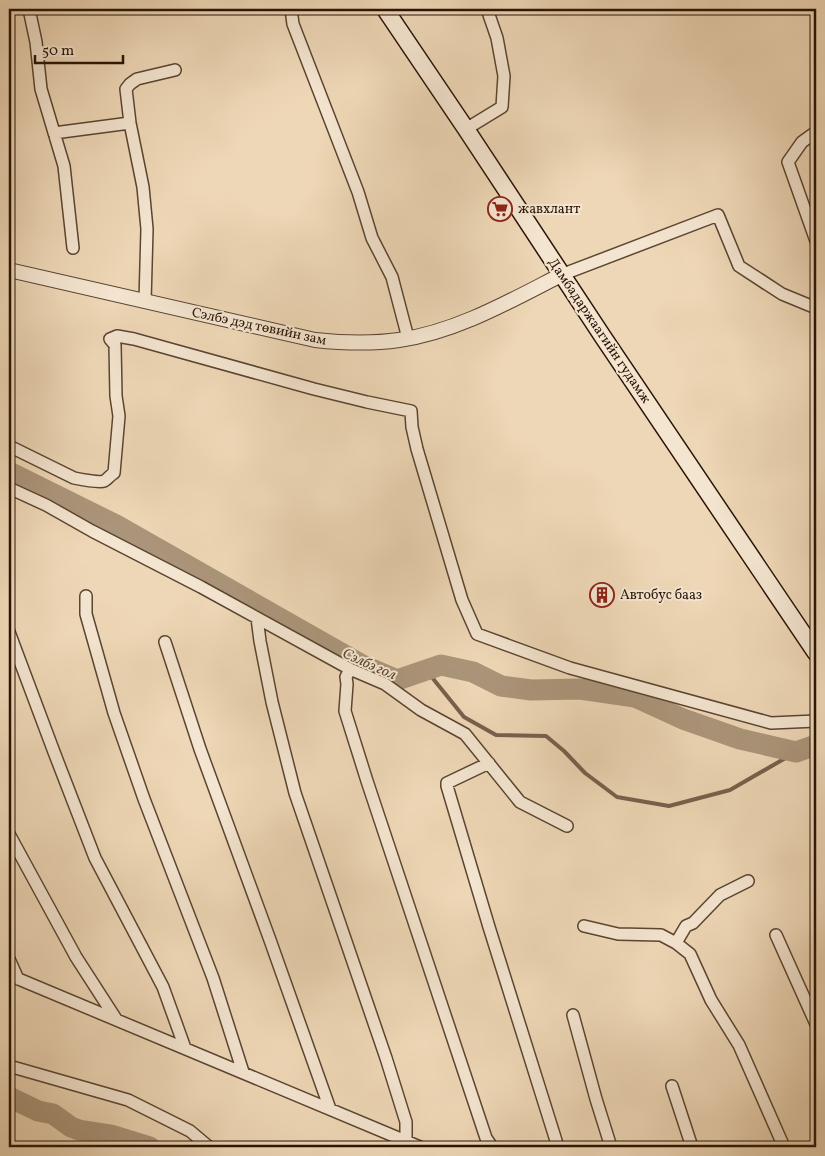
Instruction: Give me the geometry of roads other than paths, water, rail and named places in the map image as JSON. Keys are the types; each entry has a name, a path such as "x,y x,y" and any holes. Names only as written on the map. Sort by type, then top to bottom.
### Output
{"main road":[{"name":"Дамбадаржаагийн гудамж","path":"385,9 561,275 816,653"}],"street":[{"path":"29,9 36,42 41,89 64,166 73,248"},
{"path":"291,9 293,24 358,192 372,238 392,277 408,338"},
{"path":"466,129 502,107 504,76 497,38 487,9"},
{"path":"145,302 147,229 143,187 130,123 126,89 137,79 175,70"},
{"path":"54,133 130,123"},
{"path":"816,132 802,142 788,162 816,241"},
{"path":"561,275 718,215 739,266 782,294 816,308"},
{"name":"Сэлбэ дэд төвийн зам","path":"9,270 315,340 360,343 408,338 430,333 508,302 561,275"},
{"path":"9,446 80,480 96,483 104,481 114,473 119,416 116,396 115,345 110,338 117,336 134,339 314,389 411,411 412,427 425,478 462,600 477,634 570,668 771,723 816,721"},
{"path":"9,488 135,552 350,669 386,684 421,710 465,734 520,802 567,826"},
{"path":"86,596 86,614 114,712 146,806 213,978 243,1072"},
{"path":"257,618 272,702 295,793 386,1058 406,1122 406,1141"},
{"path":"9,632 95,858 163,988 184,1048"},
{"path":"165,642 200,749 330,1109"},
{"path":"350,669 346,677 345,711 486,1138 492,1147"},
{"path":"489,763 447,783 447,786 558,1147"},
{"path":"9,834 76,957 116,1019"},
{"path":"676,943 686,926 693,923 720,895 748,881"},
{"path":"584,926 618,934 661,935 676,943 690,954 711,1000 740,1045 784,1147"},
{"path":"776,935 816,1024"},
{"path":"9,959 14,977 420,1147"},
{"path":"574,1015 596,1099 612,1147"},
{"path":"9,1066 128,1100 190,1131 209,1147"},
{"path":"672,1086 692,1147"}],"waterway":[{"name":"Сэлбэ гол","path":"9,472 116,525 362,665 397,680 441,665 473,672 501,686 531,690 580,689 635,697 683,719 740,739 796,752 816,745"},
{"path":"426,670 464,717 496,735 546,736 564,751 585,773 617,797 669,806 730,790 796,752"},
{"path":"9,1097 38,1111 53,1114 71,1127 79,1130 111,1135 150,1147"}],"place":[{"name":"жавхлант","path":"500,209"},
{"name":"Автобус бааз","path":"602,595"}]}
